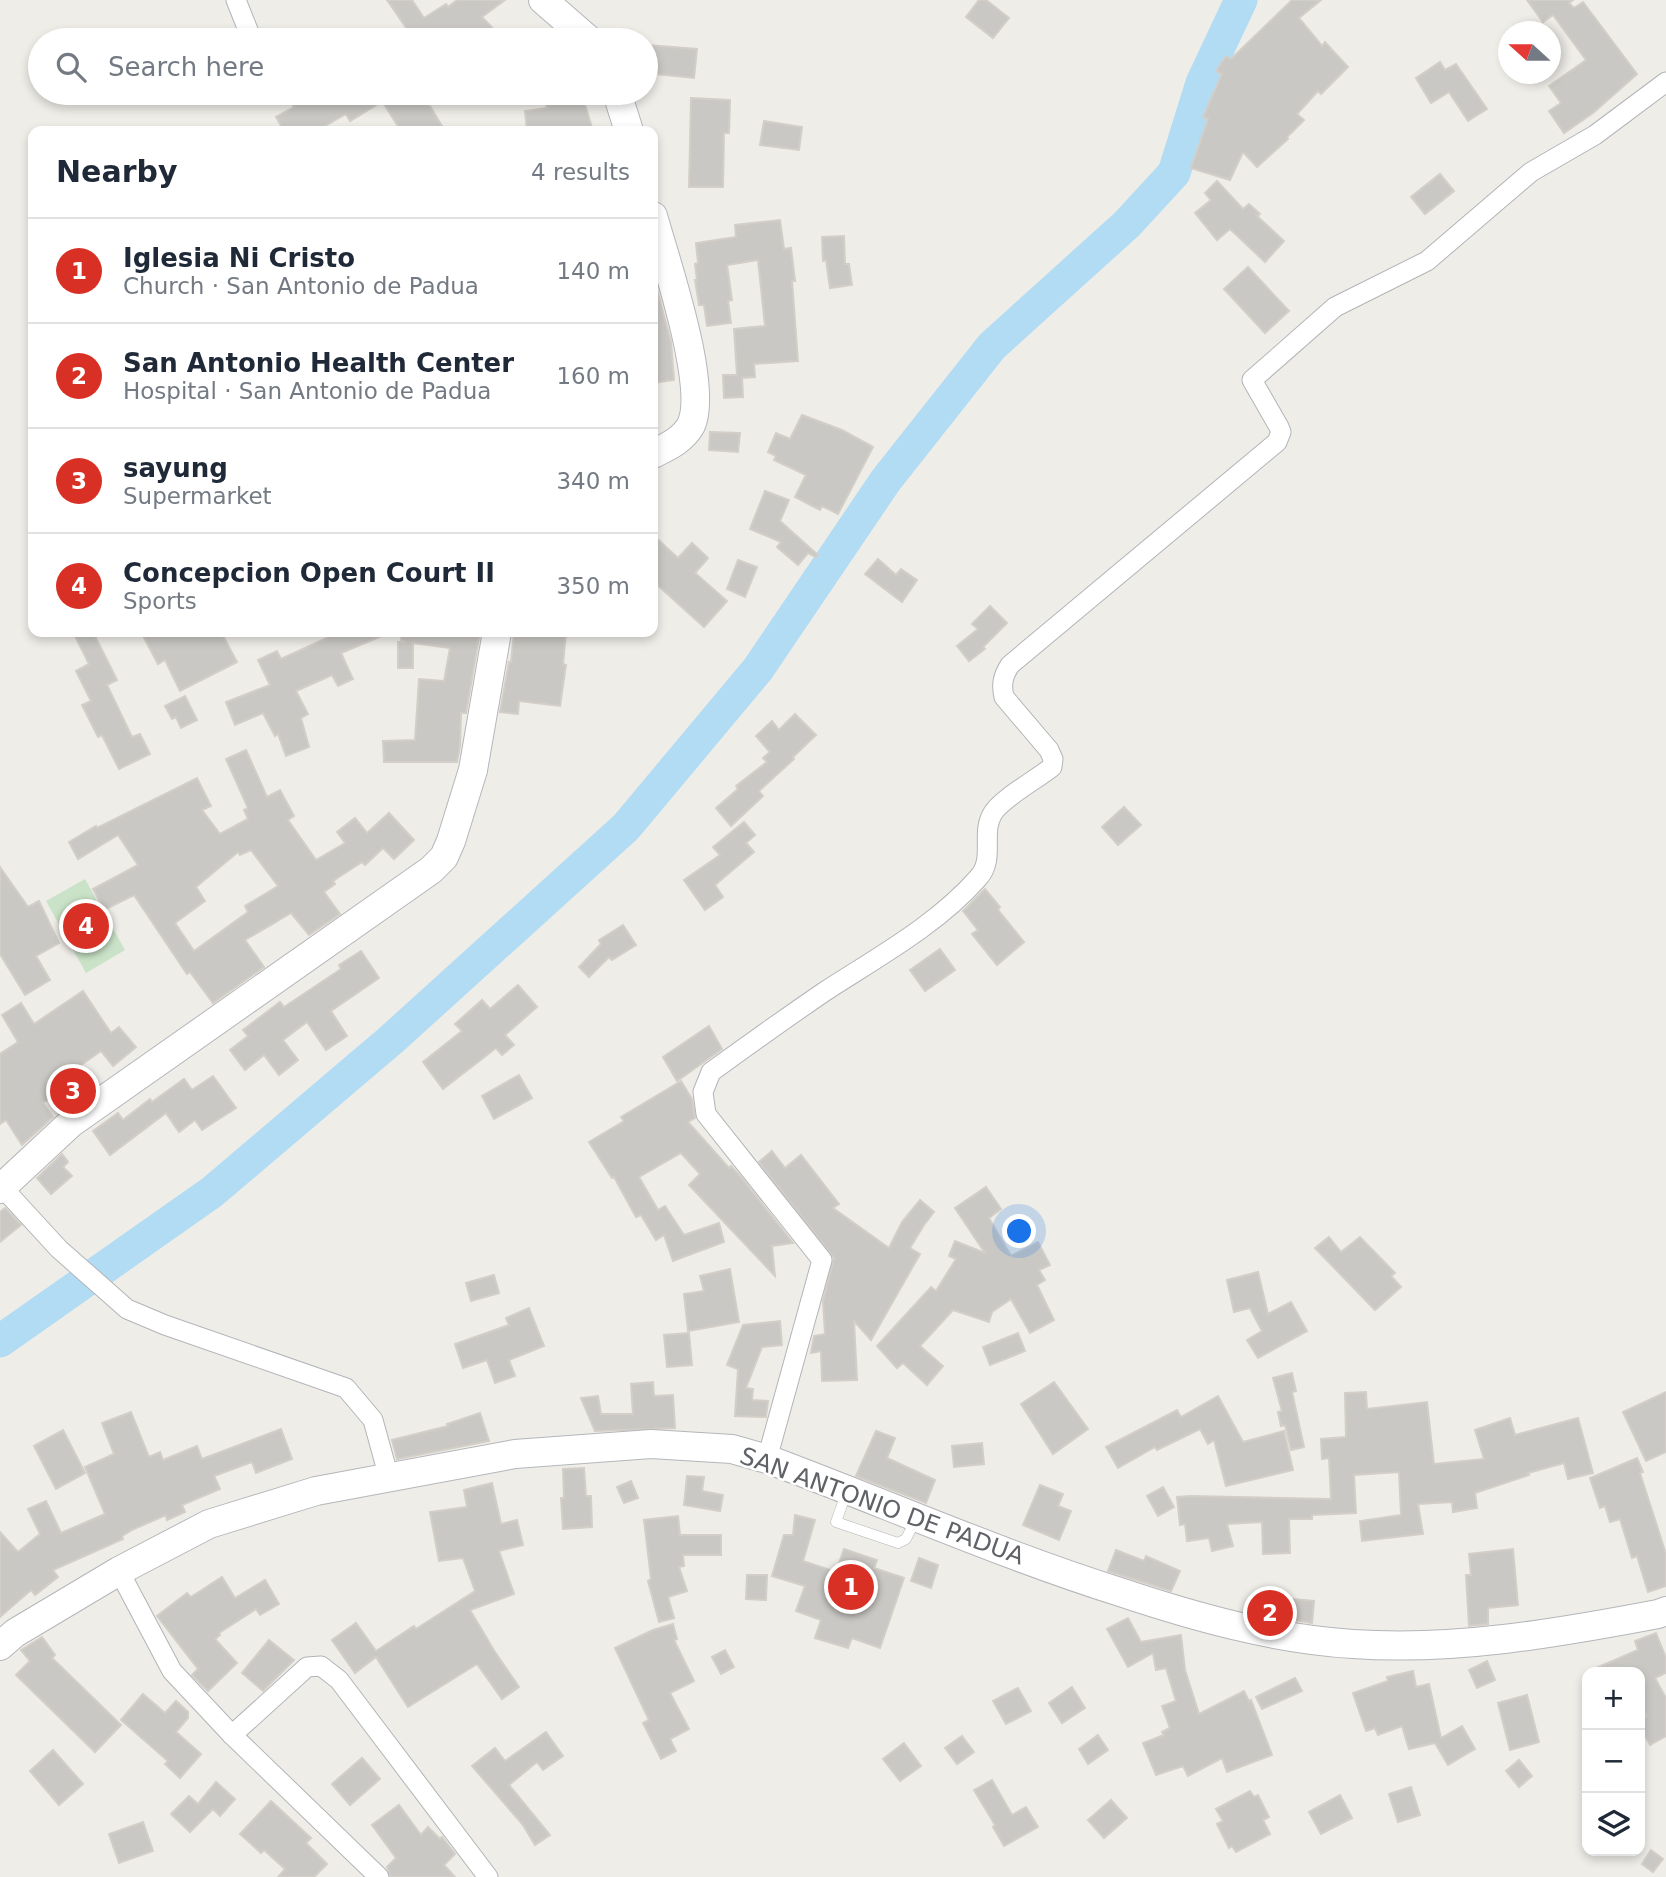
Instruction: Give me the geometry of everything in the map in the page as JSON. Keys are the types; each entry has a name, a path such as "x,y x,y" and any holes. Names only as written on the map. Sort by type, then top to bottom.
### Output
{"street":[{"path":"236,0 247,28"},
{"path":"543,0 575,28"},
{"path":"768,1459 822,1261 706,1114 703,1092 710,1072 825,992 884,955 944,909 980,877 988,861 989,823 994,811 1052,767 1053,760 1049,750 1004,697 1002,688 1005,673 1010,665 1277,442 1281,432 1279,427 1252,380 1335,307 1427,261 1531,172 1595,135 1666,82"},
{"path":"620,105 627,126"},
{"path":"658,233 680,310 696,388 695,408 690,426 665,448"},
{"path":"389,1478 373,1420 346,1388 165,1325 127,1308 59,1249 1,1188 71,1123 431,870 444,857 473,771 496,637"},
{"name":"SAN ANTONIO DE PADUA","path":"0,1646 15,1633 119,1572 209,1524 316,1491 515,1454 651,1444 732,1450 768,1459 1070,1576 1182,1613 1271,1634 1353,1644 1457,1643 1663,1617"},
{"path":"119,1572 172,1671 232,1735 379,1877"},
{"path":"232,1735 307,1667 321,1666 339,1680 488,1877"}],"green space":[{"path":"85,879 125,950 86,973 46,901"}],"building":[{"path":"387,0 412,0 424,18 457,0 505,0 482,17 493,28 406,28"},
{"path":"979,0 986,0 1009,18 993,38 966,17"},
{"path":"1292,0 1321,0 1299,18 1322,46 1325,42 1348,67 1321,94 1318,91 1297,114 1304,120 1288,139 1257,167 1243,152 1230,180 1191,168 1208,119 1203,117 1222,74 1216,71 1226,56 1231,59"},
{"path":"1527,0 1573,0 1569,3 1574,8 1583,2 1637,74 1593,113 1564,133 1549,111 1561,103 1549,86 1561,84 1561,78 1586,60 1561,26 1561,21 1557,21 1553,15 1542,21"},
{"path":"658,46 697,49 694,78 658,74"},
{"path":"1440,62 1445,70 1456,64 1487,109 1468,121 1449,92 1431,103 1416,78"},
{"path":"691,98 730,100 729,133 724,133 723,187 689,187"},
{"path":"292,105 376,105 350,121 346,114 325,126 281,126 276,117 294,107"},
{"path":"385,105 429,105 442,126 398,126"},
{"path":"546,105 585,105 591,126 526,126 525,111 547,108"},
{"path":"764,121 802,127 799,150 760,145"},
{"path":"1440,174 1454,191 1425,214 1411,197"},
{"path":"1217,181 1243,209 1249,204 1260,214 1257,216 1284,241 1265,262 1230,229 1217,240 1195,213 1211,200 1205,193"},
{"path":"780,220 784,249 791,248 798,361 754,364 755,377 742,378 743,397 724,398 723,375 737,375 734,329 765,326 758,260 727,265 732,300 728,301 731,323 707,326 704,305 699,305 695,280 695,264 698,263 696,243 736,237 735,225"},
{"path":"844,236 845,264 849,264 852,285 830,288 826,260 823,261 822,237"},
{"path":"1248,267 1289,311 1265,333 1224,289"},
{"path":"658,293 671,342 674,380 658,382"},
{"path":"802,415 842,430 873,447 838,514 822,506 820,510 795,497 806,475 774,460 776,456 768,452 776,433 790,439"},
{"path":"710,432 740,433 738,452 709,450"},
{"path":"765,491 789,500 780,521 818,555 816,557 808,553 798,565 777,547 781,542 750,529"},
{"path":"658,540 678,558 692,543 708,558 695,573 727,601 704,627 658,586"},
{"path":"878,559 896,575 901,569 917,580 902,602 865,574"},
{"path":"738,560 757,567 745,597 727,589"},
{"path":"990,606 1007,623 983,647 985,649 969,661 957,646 978,629 972,624"},
{"path":"76,637 96,637 117,680 107,685 132,737 140,734 150,754 119,769 102,735 98,737 82,705 91,701 76,671 89,664"},
{"path":"144,637 224,637 237,662 180,691 165,660 158,664"},
{"path":"379,637 341,653 353,679 338,686 332,675 296,691 308,714 301,718 309,747 286,756 278,734 275,736 263,713 235,725 226,702 270,685 258,660 277,651 281,659 327,638"},
{"path":"401,637 479,637 466,713 461,713 457,762 384,762 383,741 415,740 419,679 444,681 450,648 413,643 413,668 398,668 398,642 406,642 401,641"},
{"path":"514,637 566,637 563,664 566,665 560,706 519,701 518,714 500,712"},
{"path":"185,696 197,720 181,728 176,717 172,719 165,706"},
{"path":"795,714 816,735 759,791 763,796 731,826 716,808 738,789 736,786 767,762 763,758 770,752 756,736 772,721 779,730"},
{"path":"246,750 267,797 280,790 294,816 288,820 316,860 345,843 337,832 355,818 367,833 389,813 414,840 394,859 383,848 365,865 362,862 333,881 335,884 324,892 340,914 309,935 291,913 245,940 264,967 213,1003 190,972 187,974 134,895 104,910 93,889 138,865 118,835 78,859 69,842 96,826 97,828 197,778 211,806 202,810 220,834 248,819 244,810 248,808 226,759","holes":["251,850 278,886 245,906 248,912 194,951 175,923 205,901 196,887 238,852 240,855"]},
{"path":"1124,807 1141,825 1118,845 1102,827"},
{"path":"744,822 755,835 746,843 754,852 715,885 723,897 705,910 684,880 720,855 713,847"},
{"path":"0,867 28,907 39,901 59,943 36,956 50,980 25,995 0,954"},
{"path":"985,889 1024,942 997,965 972,934 978,930 963,911"},
{"path":"623,925 636,945 612,960 609,957 589,977 579,967 601,944 599,940"},
{"path":"940,949 955,970 925,991 910,970"},
{"path":"361,951 379,978 331,1011 347,1036 326,1050 307,1022 283,1040 298,1060 279,1075 264,1055 245,1070 230,1050 248,1036 243,1030 280,1002 284,1007 341,969 339,965"},
{"path":"518,985 537,1007 505,1035 514,1045 502,1055 496,1048 443,1089 423,1062 462,1031 455,1024 482,1000 490,1009"},
{"path":"83,991 111,1033 119,1027 136,1047 113,1066 101,1051 77,1068 87,1083 72,1093 67,1086 43,1103 53,1117 22,1145 6,1120 0,1124 0,1054 18,1042 2,1015 21,1003 34,1024"},
{"path":"709,1026 722,1049 677,1081 663,1057"},
{"path":"519,1075 532,1098 494,1119 482,1096"},
{"path":"213,1076 236,1108 202,1130 195,1120 179,1132 166,1113 110,1155 93,1131 118,1113 123,1120 150,1099 152,1102 184,1079 192,1090"},
{"path":"681,1081 692,1099 695,1118 688,1122 729,1168 731,1166 740,1176 793,1243 772,1246 775,1276 689,1185 700,1174 681,1153 639,1177 658,1210 665,1206 684,1235 719,1223 724,1242 673,1261 664,1235 656,1240 641,1215 636,1217 614,1177 612,1178 589,1142 624,1121 621,1117"},
{"path":"772,1151 785,1168 801,1155 839,1204 833,1208 889,1248 902,1222 920,1200 934,1212 910,1248 920,1254 871,1340 854,1321 857,1380 822,1381 821,1351 811,1353 814,1336 825,1334 823,1301 834,1258 759,1162"},
{"path":"62,1154 68,1162 63,1167 72,1176 51,1194 37,1178"},
{"path":"986,1187 1001,1209 989,1218 1011,1256 1038,1242 1050,1265 1039,1270 1045,1280 1037,1285 1054,1320 1030,1333 1011,1299 992,1312 989,1322 953,1310 920,1346 943,1366 927,1385 903,1363 897,1368 877,1346 931,1287 936,1291 956,1259 949,1256 955,1241 985,1253 955,1208"},
{"path":"5,1208 21,1225 0,1242 0,1212"},
{"path":"1329,1237 1341,1252 1360,1237 1395,1273 1391,1276 1401,1287 1375,1310 1315,1248"},
{"path":"730,1269 739,1322 688,1331 684,1294 704,1291 700,1276"},
{"path":"1258,1272 1268,1314 1291,1302 1307,1331 1258,1358 1247,1340 1262,1331 1250,1308 1234,1312 1227,1280"},
{"path":"494,1275 499,1293 471,1301 466,1283"},
{"path":"529,1308 544,1346 509,1360 515,1376 495,1383 487,1360 463,1368 455,1344 509,1325 506,1318"},
{"path":"780,1321 782,1345 762,1347 746,1388 753,1389 752,1400 768,1401 766,1417 735,1416 738,1369 727,1365 743,1325"},
{"path":"689,1333 692,1365 667,1367 664,1335"},
{"path":"1018,1333 1025,1351 990,1365 983,1347"},
{"path":"1292,1373 1296,1391 1292,1392 1304,1447 1291,1450 1285,1425 1281,1426 1278,1412 1282,1411 1273,1378"},
{"path":"653,1382 654,1396 673,1395 675,1428 595,1431 581,1398 598,1396 601,1414 633,1414 631,1384"},
{"path":"1054,1382 1088,1429 1053,1454 1021,1404"},
{"path":"1366,1392 1367,1409 1427,1402 1434,1464 1484,1459 1475,1430 1510,1418 1515,1435 1578,1418 1593,1473 1568,1479 1564,1463 1475,1493 1477,1508 1453,1512 1452,1502 1418,1504 1423,1534 1362,1541 1360,1521 1401,1515 1399,1472 1354,1475 1356,1513 1289,1519 1290,1553 1263,1554 1262,1522 1227,1524 1233,1546 1212,1551 1209,1538 1187,1541 1185,1524 1180,1525 1177,1497 1331,1499 1329,1458 1322,1459 1321,1439 1346,1437 1345,1393"},
{"path":"1666,1392 1666,1452 1646,1461 1623,1412"},
{"path":"1218,1396 1243,1442 1284,1431 1293,1470 1226,1486 1214,1440 1208,1444 1200,1429 1157,1450 1155,1447 1118,1468 1106,1447 1177,1410 1181,1417"},
{"path":"131,1412 149,1457 160,1452 163,1460 197,1446 202,1459 281,1429 292,1459 256,1473 252,1462 214,1476 220,1489 182,1505 185,1512 167,1520 166,1515 134,1529 122,1536 123,1539 53,1570 58,1577 35,1595 31,1590 0,1617 0,1532 18,1552 40,1534 28,1509 46,1501 61,1533 105,1514 85,1467 114,1454 102,1423"},
{"path":"480,1413 489,1441 397,1459 392,1440 448,1426 447,1424"},
{"path":"63,1430 85,1473 56,1489 34,1446"},
{"path":"876,1431 895,1438 887,1458 935,1480 926,1503 856,1476"},
{"path":"982,1443 984,1464 954,1467 952,1446"},
{"path":"1637,1458 1666,1554 1666,1586 1648,1592 1637,1556 1632,1558 1620,1519 1610,1522 1605,1506 1600,1508 1590,1478"},
{"path":"584,1468 586,1496 591,1496 592,1527 563,1529 563,1469"},
{"path":"687,1476 704,1477 702,1491 723,1495 720,1511 684,1505"},
{"path":"631,1481 638,1498 624,1503 617,1487"},
{"path":"492,1483 501,1524 517,1520 523,1545 499,1551 514,1594 470,1610 519,1687 502,1699 477,1664 408,1707 376,1657 355,1673 332,1640 356,1623 376,1651 475,1591 463,1558 439,1561 430,1512 467,1507 464,1490"},
{"path":"1040,1485 1063,1494 1058,1506 1071,1511 1059,1540 1023,1525"},
{"path":"1163,1487 1174,1507 1158,1516 1147,1496"},
{"path":"795,1515 815,1520 803,1561 836,1572 844,1549 877,1560 874,1568 904,1578 880,1648 852,1638 848,1648 815,1638 821,1620 796,1611 805,1586 772,1576 784,1535 793,1535"},
{"path":"678,1516 680,1535 721,1535 721,1555 683,1555 684,1566 679,1567 687,1591 668,1597 674,1618 659,1622 648,1581 651,1579 644,1520"},
{"path":"1513,1549 1518,1605 1488,1608 1488,1624 1469,1626 1466,1575 1471,1575 1469,1554"},
{"path":"1116,1550 1144,1561 1146,1556 1180,1571 1171,1591 1108,1571"},
{"path":"919,1558 938,1565 931,1588 911,1581"},
{"path":"747,1575 767,1575 766,1600 746,1599"},
{"path":"222,1577 235,1598 265,1580 279,1604 260,1615 256,1609 219,1633 215,1639 237,1663 208,1691 192,1675 198,1669 157,1616 187,1593 191,1597"},
{"path":"1280,1598 1314,1601 1312,1623 1266,1615 1266,1602 1280,1603"},
{"path":"1128,1618 1141,1642 1181,1635 1185,1670 1199,1714 1244,1691 1249,1701 1251,1700 1272,1755 1227,1772 1222,1758 1188,1776 1183,1766 1156,1775 1143,1743 1164,1735 1162,1732 1170,1728 1162,1706 1176,1701 1166,1668 1156,1670 1153,1653 1128,1667 1107,1629"},
{"path":"673,1624 677,1639 674,1640 694,1681 670,1693 689,1729 670,1739 676,1751 661,1759 643,1723 649,1720 615,1648 653,1630"},
{"path":"1656,1633 1666,1658 1666,1673 1655,1678 1666,1698 1666,1736 1650,1745 1645,1736 1645,1667 1599,1667 1638,1650 1635,1641"},
{"path":"42,1637 55,1655 52,1658 121,1725 95,1752 16,1675 30,1661 21,1650"},
{"path":"269,1640 294,1660 263,1691 242,1673"},
{"path":"725,1650 734,1667 721,1674 712,1657"},
{"path":"1487,1661 1495,1680 1477,1688 1469,1670"},
{"path":"1413,1671 1416,1687 1429,1684 1441,1738 1462,1726 1475,1749 1448,1765 1435,1743 1409,1749 1402,1726 1378,1735 1375,1728 1366,1731 1353,1693 1388,1681 1387,1677"},
{"path":"1295,1678 1302,1691 1262,1709 1256,1697"},
{"path":"1072,1687 1085,1708 1062,1723 1049,1703"},
{"path":"1018,1688 1031,1711 1006,1724 993,1701"},
{"path":"143,1694 165,1713 176,1701 188,1712 188,1718 176,1732 201,1754 180,1778 165,1764 168,1761 121,1720"},
{"path":"1527,1695 1539,1742 1510,1750 1498,1703"},
{"path":"546,1732 563,1756 543,1770 537,1762 509,1785 550,1835 535,1845 523,1825 472,1766 495,1748 505,1761"},
{"path":"1098,1735 1108,1750 1088,1764 1079,1749"},
{"path":"962,1736 974,1752 957,1764 945,1748"},
{"path":"904,1743 921,1766 900,1781 883,1759"},
{"path":"53,1750 83,1784 59,1805 30,1771"},
{"path":"362,1758 380,1779 350,1805 332,1784"},
{"path":"1519,1760 1532,1776 1519,1787 1506,1771"},
{"path":"992,1780 1012,1815 1026,1807 1038,1827 1004,1846 974,1790"},
{"path":"216,1782 235,1799 220,1816 213,1809 190,1832 171,1814 189,1796 198,1804"},
{"path":"1411,1787 1420,1815 1398,1822 1389,1794"},
{"path":"1250,1791 1254,1797 1258,1795 1269,1817 1263,1820 1270,1834 1236,1852 1232,1846 1229,1848 1217,1824 1223,1821 1216,1809"},
{"path":"1340,1795 1352,1818 1321,1834 1309,1812"},
{"path":"1111,1800 1127,1818 1104,1838 1088,1820"},
{"path":"271,1801 311,1838 306,1843 327,1864 314,1877 278,1877 285,1869 264,1850 261,1853 240,1834"},
{"path":"399,1805 421,1835 428,1827 440,1839 442,1837 455,1854 444,1865 455,1877 391,1877 387,1867 396,1858 372,1825"},
{"path":"143,1822 153,1851 119,1863 109,1834"},
{"path":"1651,1850 1663,1859 1653,1872 1642,1864"}],"waterway":[{"path":"0,1341 212,1192 392,1039 626,827 758,669 886,480 992,346 1127,224 1174,173 1202,83 1241,0"}],"place":[{"name":"Concepcion Open Court II","path":"86,926"},
{"name":"sayung","path":"73,1091"},
{"name":"Iglesia Ni Cristo","path":"851,1587"},
{"name":"San Antonio Health Center","path":"1270,1613"}]}
